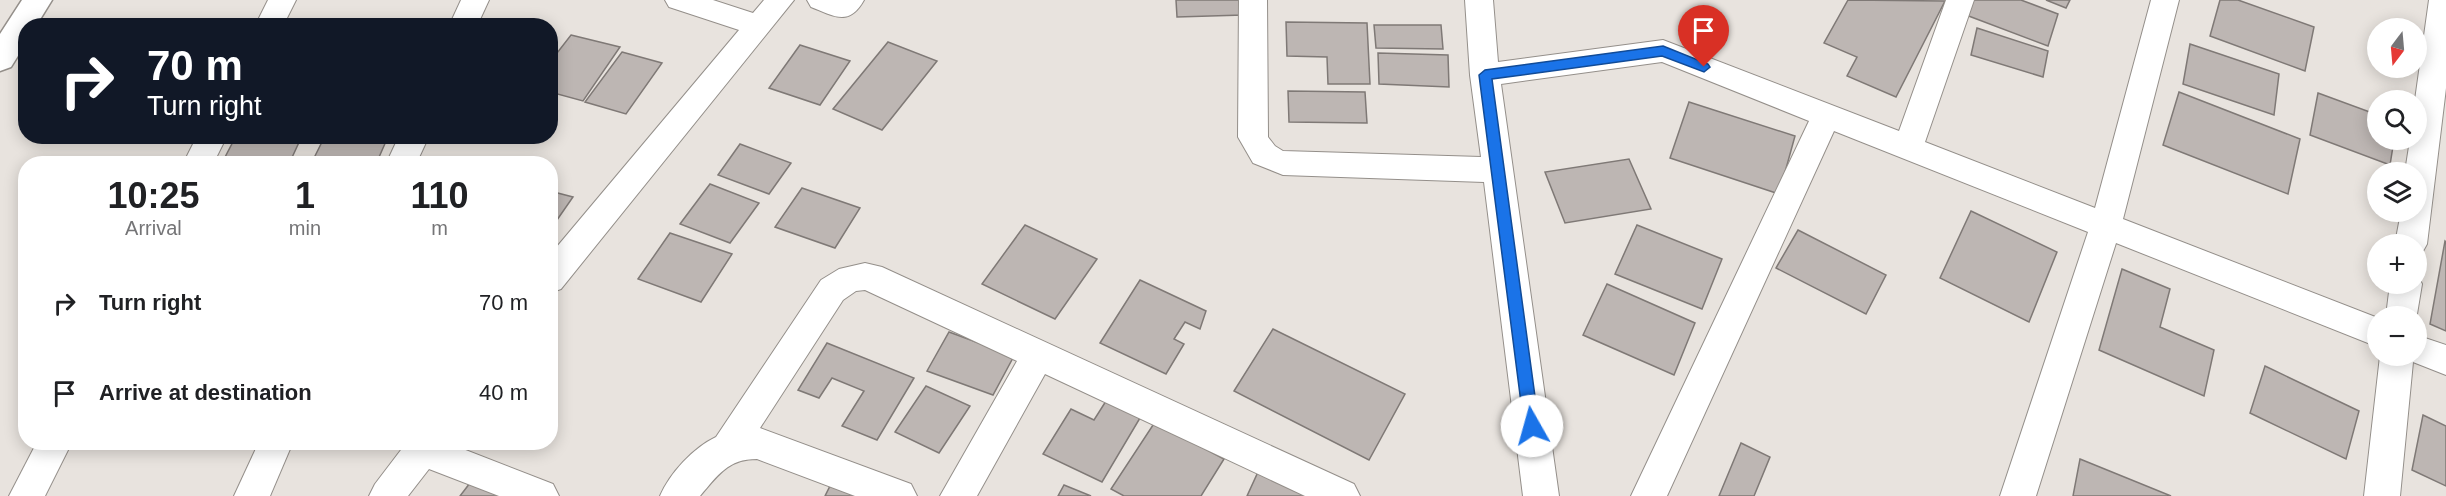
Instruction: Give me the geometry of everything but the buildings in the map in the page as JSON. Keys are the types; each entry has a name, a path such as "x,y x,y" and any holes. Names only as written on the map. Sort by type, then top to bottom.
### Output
{"main road":[{"path":"26,18 37,0"},
{"path":"0,59 18,30"}],"street":[{"path":"272,18 282,0"},
{"path":"467,18 475,0"},
{"path":"679,0 759,25"},
{"path":"558,269 780,0"},
{"path":"821,0 842,8 850,0"},
{"path":"1253,0 1253,137 1258,150 1266,158 1283,163 1498,170"},
{"path":"1479,0 1485,75 1541,496"},
{"path":"1908,148 1960,0"},
{"path":"2018,496 2106,226 2165,0"},
{"path":"2422,162 2443,0"},
{"path":"1485,75 1663,51 2367,329"},
{"path":"1649,496 1826,116"},
{"path":"729,445 832,290 844,280 858,276 871,277 1342,496"},
{"path":"2427,353 2446,360"},
{"path":"958,496 1038,355"},
{"path":"2382,496 2396,366"},
{"path":"678,496 717,453 729,445 742,441 757,443 898,496"},
{"path":"27,496 51,450"},
{"path":"252,496 272,450"},
{"path":"387,496 422,450"},
{"path":"434,450 541,496"}],"route":[{"path":"1532,426 1485,75 1663,51 1704,67"}]}
